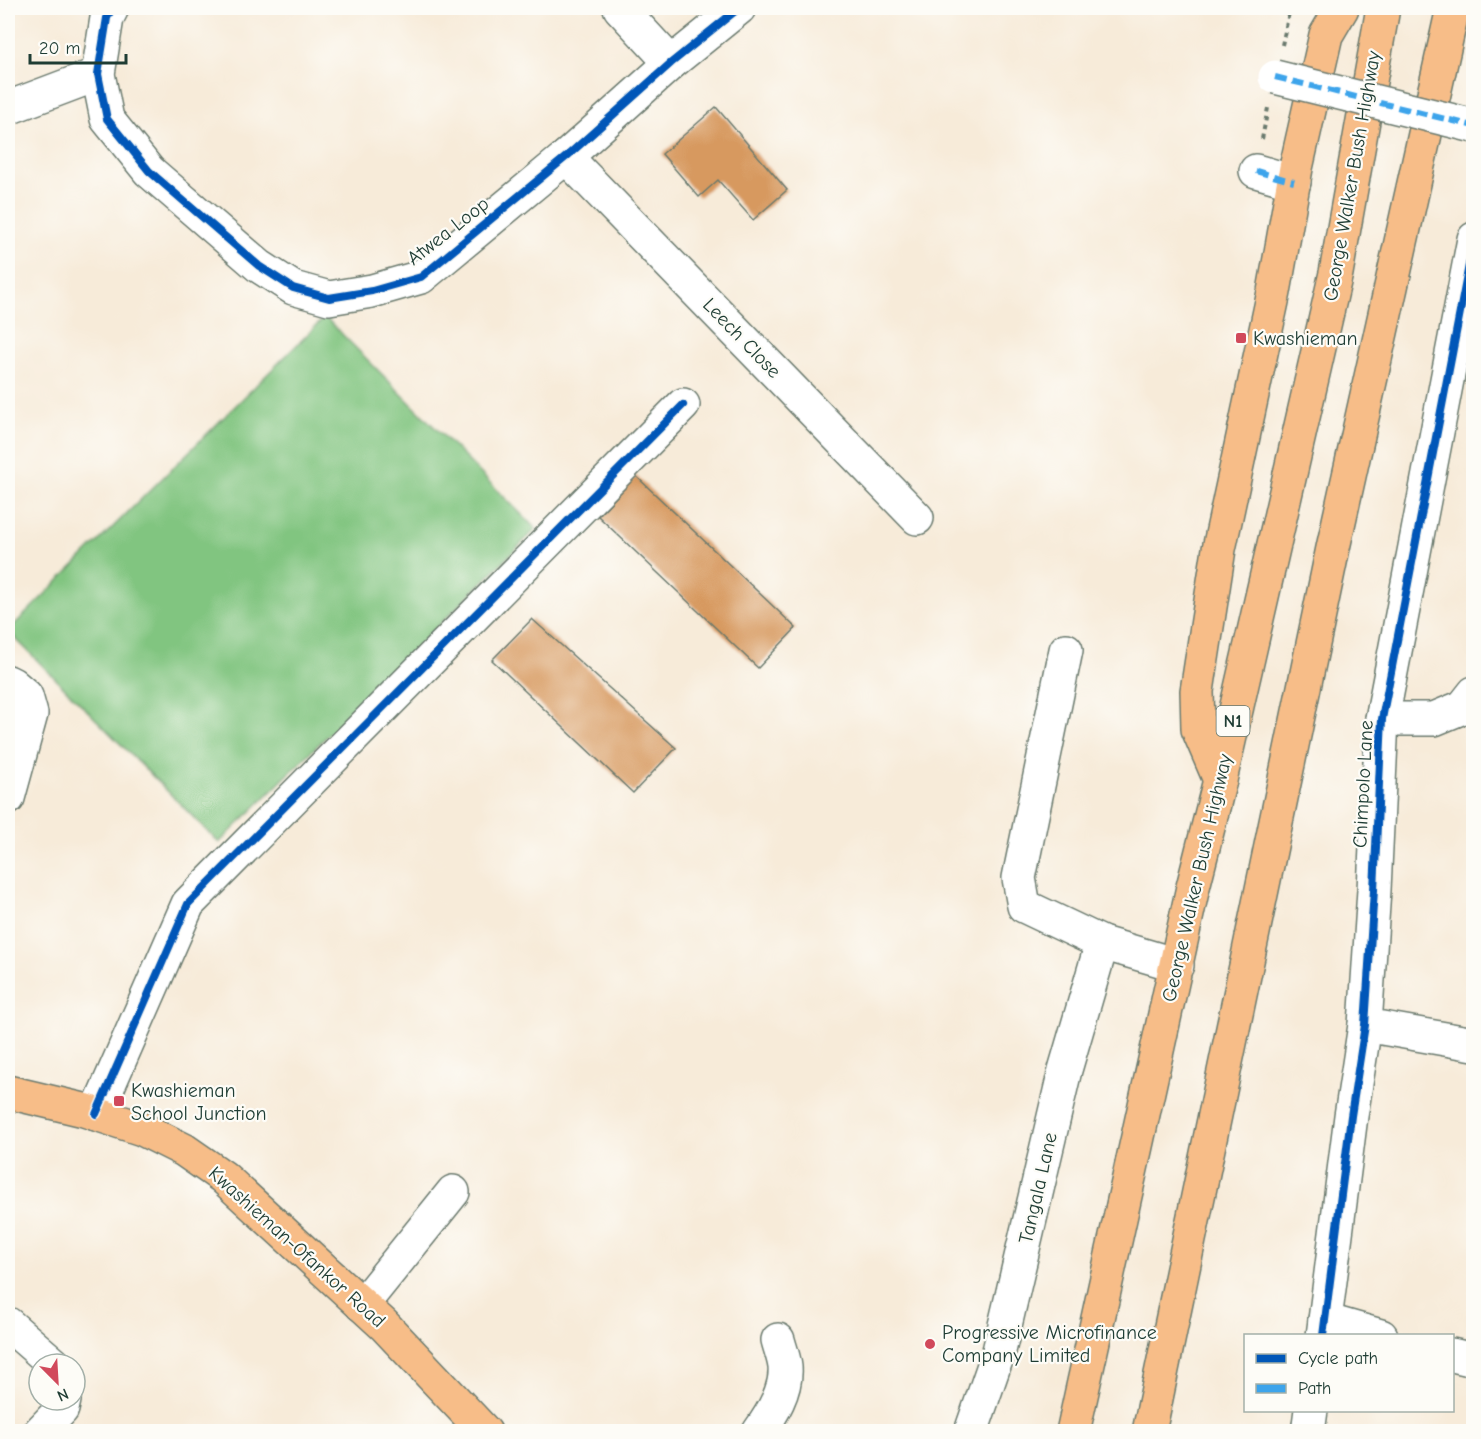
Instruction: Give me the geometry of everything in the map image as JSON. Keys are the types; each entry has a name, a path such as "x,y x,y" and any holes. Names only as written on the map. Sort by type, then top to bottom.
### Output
{"main road":[{"path":"1220,780 1198,729 1197,692 1219,549 1326,35 1342,8"},
{"name":"George Walker Bush Highway","path":"1073,1431 1193,887 1220,780 1336,273 1383,8"},
{"path":"1149,1431 1334,548 1453,8"},
{"name":"Kwashieman-Ofankor Road","path":"8,1092 84,1110 142,1129 184,1150 222,1177 384,1325 486,1431"}],"street":[{"name":"Atwea Loop","path":"112,8 107,18 98,74 107,119 149,171 259,266 293,288 329,298 372,291 421,277 566,157 671,63 739,8"},
{"path":"620,8 671,63"},
{"path":"8,108 98,74"},
{"path":"1275,77 1473,126"},
{"name":"Leech Close","path":"566,157 917,518"},
{"path":"1256,171 1294,182"},
{"name":"Chimpolo Lane","path":"1324,1328 1365,1025 1382,719 1472,257"},
{"path":"96,1114 188,904 683,405"},
{"path":"1066,650 1019,878 1024,906 1102,943 1177,964"},
{"path":"8,682 26,696 32,714 8,798"},
{"path":"1382,719 1434,719 1463,707 1473,693"},
{"name":"Tangala Lane","path":"971,1431 999,1351 1065,1070 1102,943"},
{"path":"1365,1025 1473,1044"},
{"path":"362,1305 453,1192"},
{"path":"8,1324 40,1352"},
{"path":"1324,1328 1373,1334"},
{"path":"759,1431 769,1419 782,1395 785,1368 778,1340"},
{"path":"1454,1355 1473,1360"},
{"path":"40,1431 59,1412"},
{"path":"1308,1431 1311,1412"}],"green space":[{"path":"325,317 536,529 219,843 8,631"}],"building":[{"path":"716,107 787,190 753,220 718,180 699,197 662,154"},
{"path":"636,476 796,628 758,668 598,516"},
{"path":"532,619 676,748 633,793 492,660"}],"marked path":[{"path":"1275,77 1474,126"},
{"path":"1256,171 1294,182"}],"cycle path":[{"path":"112,8 107,18 98,74 107,119 149,171 259,266 293,288 329,298 372,291 421,277 566,157 671,63 739,8"},
{"path":"1323,1334 1365,1025 1382,719 1474,239"},
{"path":"96,1114 188,904 683,405"}],"place":[{"name":"Kwashieman","path":"1241,338"},
{"name":"Kwashieman School Junction","path":"119,1101"},
{"name":"Progressive Microfinance Company Limited","path":"930,1344"}]}
